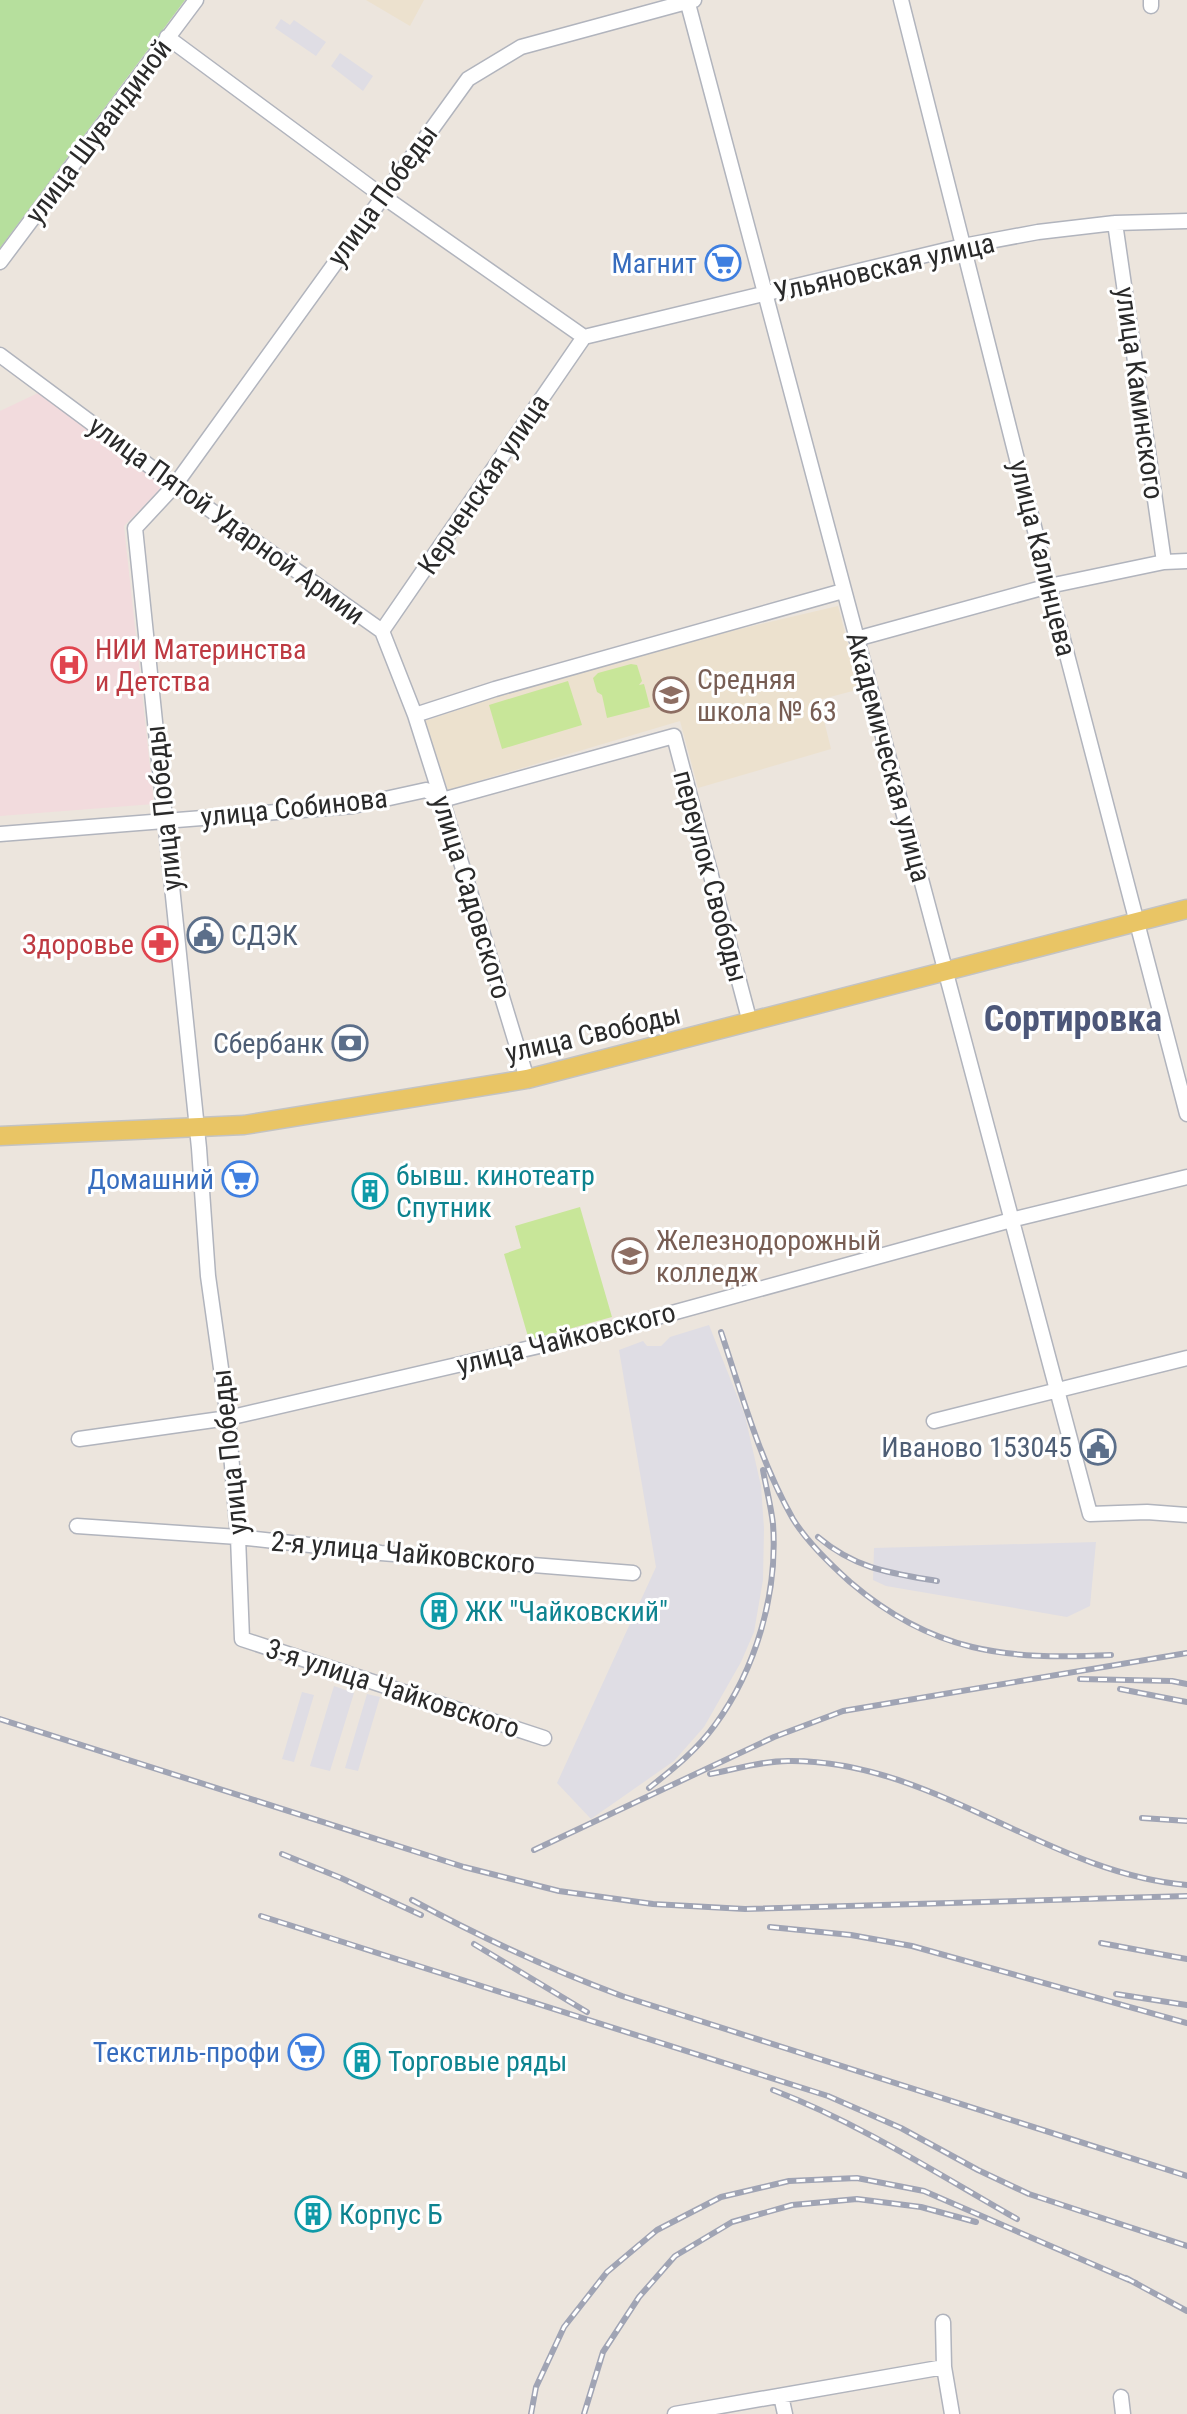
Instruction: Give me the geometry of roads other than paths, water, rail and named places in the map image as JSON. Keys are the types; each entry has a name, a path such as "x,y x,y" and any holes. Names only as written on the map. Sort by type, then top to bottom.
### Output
{"main road":[{"name":"улица Свободы","path":"0,1128 244,1125 526,1076 1137,918 1187,901"},
{"name":"улица Свободы","path":"1137,918 1187,909"},
{"name":"улица Свободы","path":"526,1076 748,1015 947,968"},
{"name":"улица Свободы","path":"0,1136 197,1124"}],"street":[{"name":"улица Шувандиной","path":"0,262 196,0"},
{"name":"улица Калинцева","path":"901,0 1187,1114"},
{"name":"улица Победы","path":"242,1639 238,1537 228,1418 208,1276 197,1124 135,528 175,485 381,195 468,79 521,47 689,1"},
{"name":"Академическая улица","path":"689,1 843,591 947,968 981,1106 1015,1219 1090,1514 1147,1512 1187,1515"},
{"path":"167,37 381,195 584,337"},
{"name":"Ульяновская улица","path":"584,337 963,246 1038,232 1115,223 1187,221"},
{"name":"улица Каминского","path":"1115,223 1164,562"},
{"name":"Керченская улица","path":"382,631 584,337"},
{"name":"улица Пятой Ударной Армии","path":"0,355 175,485 382,631 415,715"},
{"path":"856,639 1049,586 1164,562 1187,561"},
{"path":"415,715 843,591"},
{"name":"улица Садовского","path":"415,715 526,1076"},
{"name":"улица Собинова","path":"0,834 353,806 426,790 442,800 674,736"},
{"name":"переулок Свободы","path":"674,736 748,1015"},
{"name":"улица Чайковского","path":"79,1439 228,1418 621,1327 1015,1219 1187,1177"},
{"path":"934,1421 1187,1358"},
{"name":"2-я улица Чайковского","path":"77,1526 238,1537 381,1553 633,1573"},
{"name":"3-я улица Чайковского","path":"242,1639 544,1738"},
{"path":"943,2322 944,2367 952,2414"},
{"path":"675,2414 944,2367"},
{"path":"781,2396 785,2414"},
{"path":"1121,2397 1123,2414"}],"railway":[{"path":"721,1332 752,1427 781,1497 805,1536 850,1582 911,1624 941,1638 972,1647 1038,1656 1111,1655"},
{"path":"649,1788 708,1734 729,1703 753,1655 768,1603 774,1550 772,1517 763,1470"},
{"path":"818,1537 860,1563 937,1581"},
{"path":"534,1850 774,1737 843,1711 1187,1653"},
{"path":"1080,1679 1187,1684"},
{"path":"1120,1689 1187,1702"},
{"path":"0,1719 464,1867 559,1891 653,1904 745,1909 1187,1896"},
{"path":"710,1774 778,1761 841,1765 892,1778 941,1796 1086,1860 1135,1876 1187,1885"},
{"path":"1142,1818 1187,1821"},
{"path":"282,1854 421,1915"},
{"path":"412,1900 515,1952 622,1996 1187,2176"},
{"path":"261,1916 828,2096 901,2128 1029,2194 1187,2246"},
{"path":"770,1927 851,1935 912,1946 1187,2023"},
{"path":"1101,1943 1187,1959"},
{"path":"474,1944 587,2012"},
{"path":"1116,1994 1187,2005"},
{"path":"773,2090 867,2133 1017,2219"},
{"path":"531,2414 536,2387 564,2327 607,2272 657,2230 721,2197 789,2181 857,2178 924,2191 1136,2283"},
{"path":"584,2414 603,2352 639,2297 675,2256 732,2222 792,2205 857,2199 921,2207 976,2222"},
{"path":"1126,2278 1187,2311"}],"place":[{"name":"Магнит","path":"723,263"},
{"name":"НИИ Материнства и Детства","path":"69,665"},
{"name":"Средняя школа № 63","path":"671,695"},
{"name":"СДЭК","path":"205,935"},
{"name":"Здоровье","path":"160,944"},
{"name":"Сбербанк","path":"350,1043"},
{"name":"Домашний","path":"240,1179"},
{"name":"бывш. кинотеатр Спутник","path":"370,1191"},
{"name":"Железнодорожный колледж","path":"630,1256"},
{"name":"Иваново 153045","path":"1098,1447"},
{"name":"ЖК \"Чайковский\"","path":"439,1611"},
{"name":"Текстиль-профи","path":"306,2052"},
{"name":"Торговые ряды","path":"362,2061"},
{"name":"Корпус Б","path":"313,2214"}],"district":[{"name":"Сортировка","path":"1073,1018"}]}
